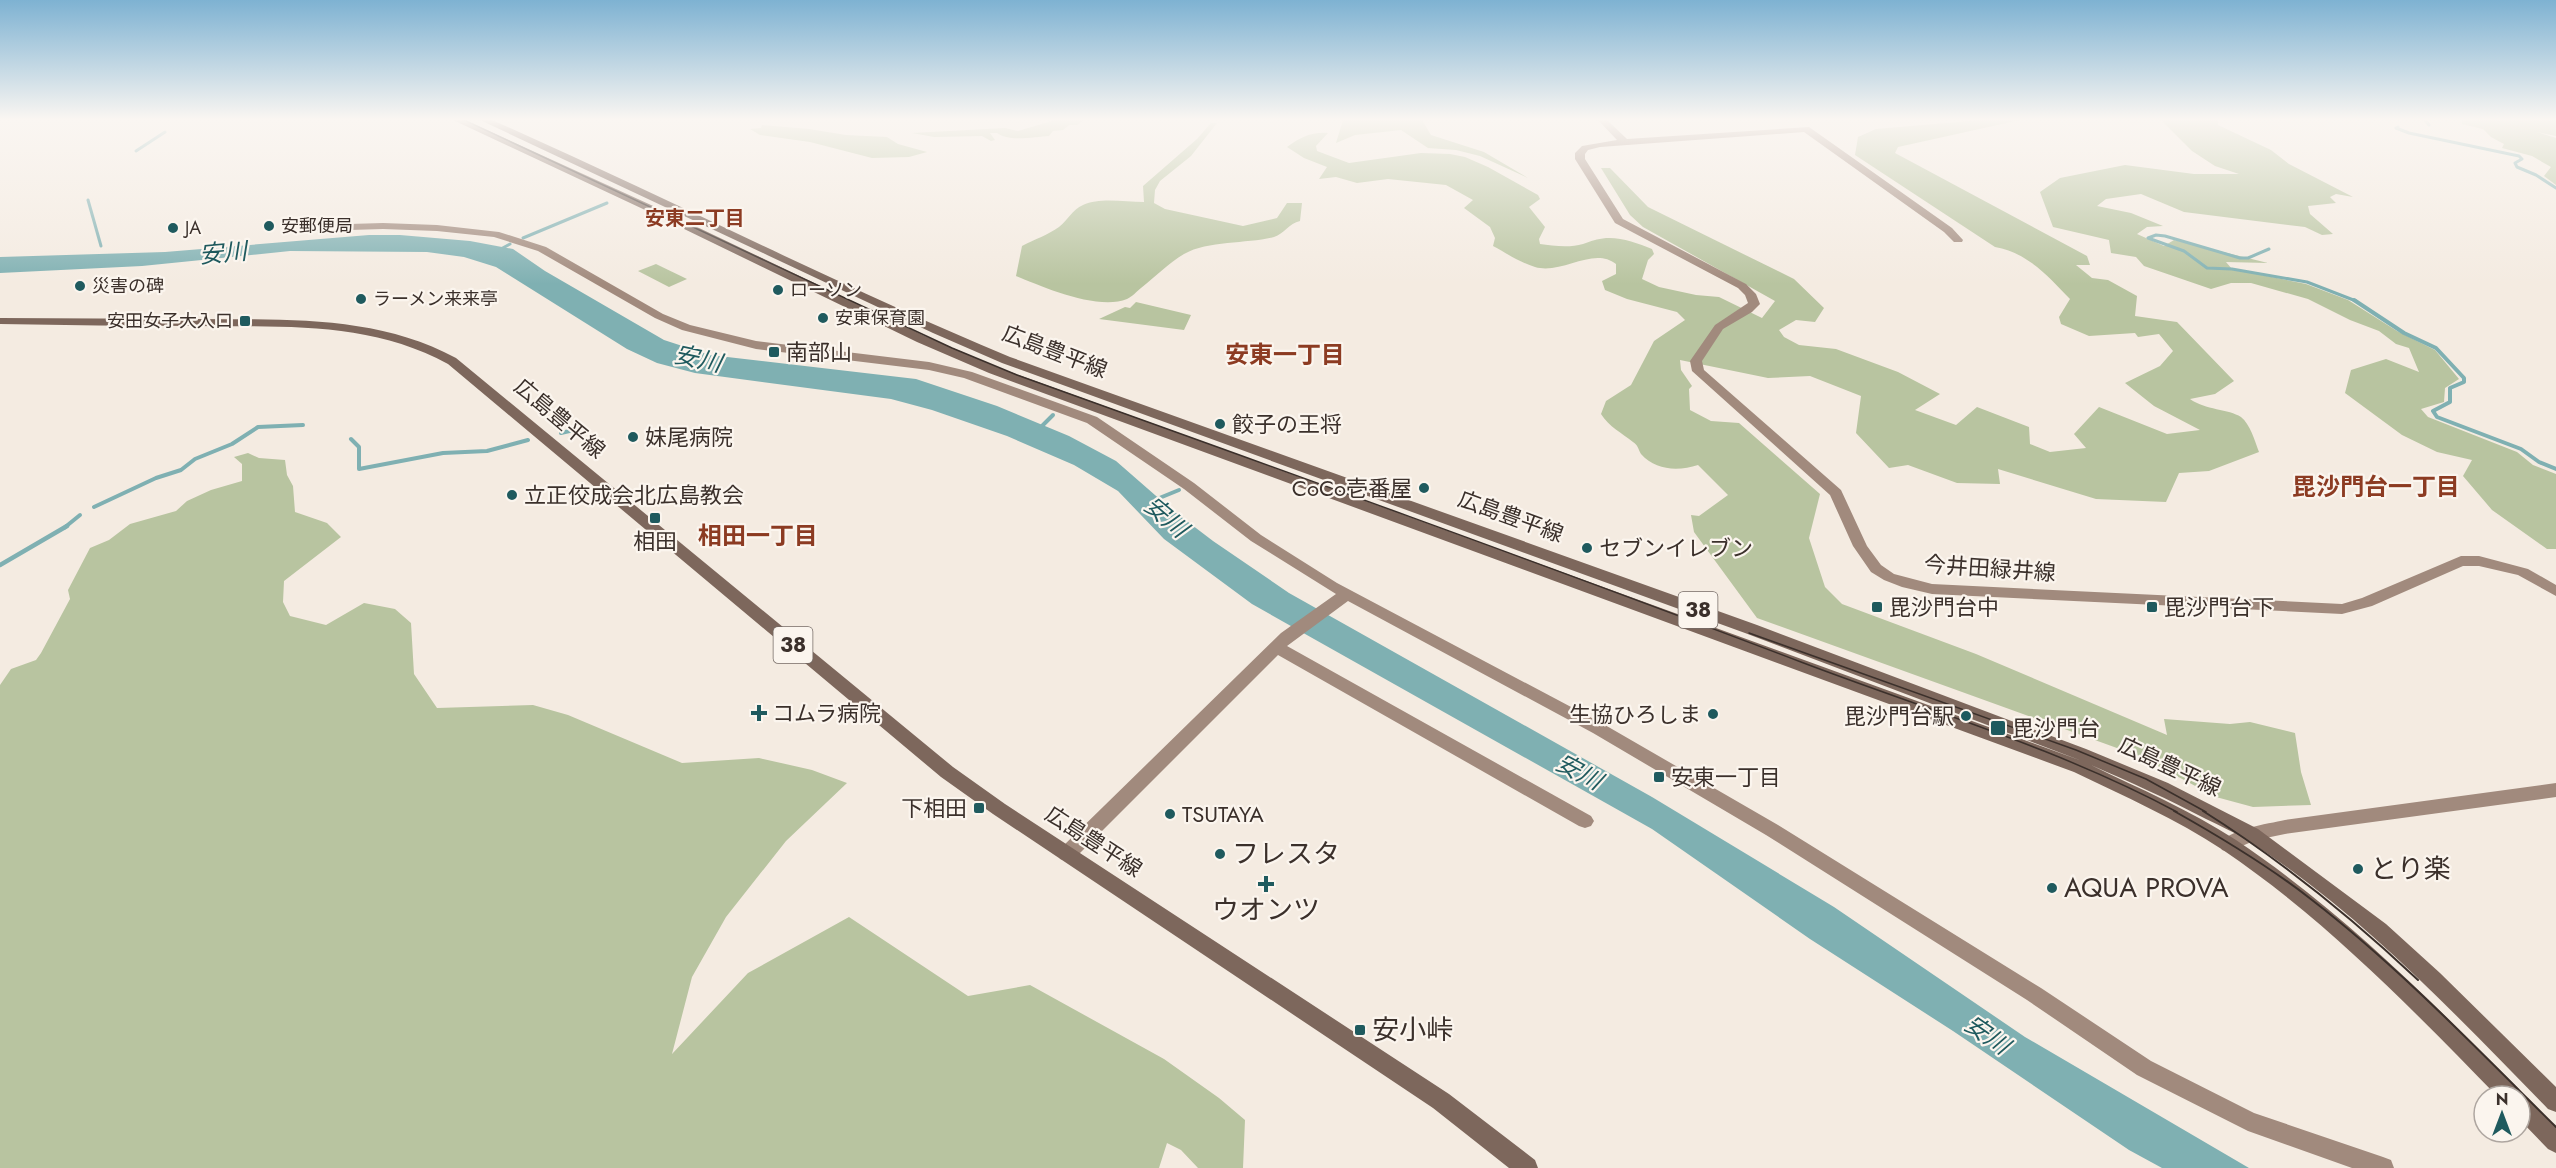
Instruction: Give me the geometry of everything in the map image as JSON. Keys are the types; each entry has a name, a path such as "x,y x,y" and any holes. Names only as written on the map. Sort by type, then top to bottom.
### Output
{"main road":[{"name":"広島豊平線","path":"576,175 921,339 993,370 2080,767 2228,844 2348,935 2416,999 2499,1084"},
{"name":"広島豊平線","path":"605,175 926,326 1006,360 1751,629 2080,753 2162,788 2252,834 2379,930 2433,979 2556,1102"},
{"name":"広島豊平線","path":"0,321 314,324 376,332 428,348 452,361 931,759 999,809 1441,1101 1527,1168"},
{"path":"2532,1117 2556,1142"}],"street":[{"name":"今井田緑井線","path":"1589,175 1614,215 1631,229 1742,286 1750,294 1754,304 1719,327 1696,361 1698,371 1705,380 1836,493 1850,519 1863,554 1884,576 1904,584 1932,589 2342,609 2367,602 2461,561 2479,561 2523,572 2556,591"},
{"path":"1870,175 1948,230 1958,240"},
{"path":"316,228 383,226 437,228 495,234 542,249 659,316 686,328 756,345 929,366 968,375 1092,420 1189,486 1256,538 1343,596 1599,729 1772,830 2034,994 2144,1068 2248,1121 2383,1168"},
{"path":"1067,854 1279,644 1343,596"},
{"path":"1279,644 1584,821"},
{"path":"2228,844 2252,834 2285,827 2556,790"}],"green space":[{"path":"1156,175 1168,175 1160,181 1155,190 1154,203 1165,209 1243,226 1277,218 1287,203 1302,203 1300,221 1274,237 1205,246 1184,254 1131,297 1115,302 1086,300 1016,276 1022,246 1059,227 1079,207 1090,203 1144,202 1143,186"},
{"path":"1322,175 1501,175 1538,195 1540,199 1529,207 1545,227 1539,239 1540,244 1573,246 1606,238 1618,238 1635,243 1652,249 1654,254 1648,260 1642,279 1659,287 1696,295 1719,297 1762,318 1775,301 1643,227 1630,215 1605,175 1616,175 1648,207 1794,279 1824,308 1815,322 1796,320 1779,330 1784,337 1799,345 1836,349 1898,372 1940,394 1915,410 1956,425 1977,407 2029,427 2030,444 2050,452 2086,448 2074,434 2099,407 2167,434 2200,430 2154,406 2125,383 2160,366 2173,351 2159,334 2138,337 2135,333 2089,336 2061,324 2059,317 2070,299 2054,282 2027,260 2018,254 1995,247 1885,175 1935,175 2087,256 2090,265 2076,265 2092,278 2108,280 2137,296 2135,316 2177,322 2234,381 2215,394 2190,399 2241,417 2250,428 2259,452 2209,471 2179,473 2166,502 2096,499 1998,469 2000,484 1957,483 1908,465 1889,468 1856,433 1861,396 1810,376 1768,378 1680,360 1681,370 1692,386 1689,389 1690,410 1711,421 1739,423 1820,494 1809,538 1825,587 1842,604 1976,654 2167,735 2164,719 2230,724 2250,722 2295,733 2301,772 2311,805 2253,807 2216,797 2139,756 1757,618 1694,532 1691,515 1699,516 1728,495 1698,465 1676,469 1661,467 1647,460 1636,444 1612,426 1601,414 1606,401 1631,385 1654,341 1685,320 1677,312 1627,299 1605,290 1602,281 1616,274 1616,264 1607,259 1587,259 1545,268 1535,267 1508,255 1493,246 1495,238 1490,227 1464,208 1473,200 1446,185 1388,179 1357,183 1336,177 1319,179"},
{"path":"2077,175 2309,175 2353,197 2336,194 2330,197 2336,203 2308,206 2310,214 2333,234 2322,235 2305,227 2184,212 2141,194 2106,199 2097,206 2131,213 2163,226 2147,227 2137,234 2164,246 2174,240 2268,263 2226,262 2232,269 2306,284 2348,300 2397,331 2435,350 2459,379 2445,388 2444,402 2421,409 2428,417 2517,452 2533,465 2556,474 2556,549 2547,549 2492,510 2463,476 2472,460 2437,452 2402,435 2345,393 2351,370 2386,359 2419,372 2409,348 2396,344 2379,331 2350,320 2308,299 2251,283 2231,283 2211,289 2144,266 2136,257 2111,253 2109,240 2053,227 2040,192 2060,178"},
{"path":"2556,175 2556,185 2544,176"},
{"path":"656,264 687,279 669,287 638,271"},
{"path":"1136,302 1191,315 1184,330 1099,319 1125,307 1130,308"},
{"path":"248,453 259,458 285,460 287,475 293,486 295,512 327,523 341,537 284,581 283,602 290,616 326,625 364,603 395,609 411,623 414,674 437,708 533,705 568,715 682,763 759,758 812,770 847,783 786,841 726,917 692,977 672,1054 748,973 849,917 968,996 1030,985 1164,1059 1219,1098 1245,1120 1243,1168 1198,1168 1181,1150 1167,1143 1159,1168 0,1168 0,685 11,669 36,660 41,653 70,599 68,590 90,548 109,540 130,524 176,511 187,501 211,490 242,481 242,464 234,457"}],"water":[{"name":"安川","path":"369,235 400,235 470,241 513,249 545,271 664,340 710,355 916,379 997,406 1069,436 1116,461 1171,509 1289,593 1652,797 1834,907 2025,1037 2249,1168 2162,1168 2129,1150 1953,1031 1810,939 1652,829 1252,604 1164,539 1118,491 1074,465 1007,436 932,410 891,399 695,373 657,363 627,349 496,267 464,257 427,252 290,251 142,266 0,273 0,257 165,252"}],"waterway":[{"path":"2535,175 2556,188"},
{"path":"88,200 101,246"},
{"path":"523,238 607,203"},
{"path":"2269,249 2248,258 2240,258 2165,236 2156,235 2148,238 2184,251 2207,268 2232,269 2307,282 2355,301"},
{"path":"499,250 510,244"},
{"path":"2355,301 2404,333 2436,348 2464,378 2464,382 2450,388 2450,402 2433,411 2437,417 2521,449 2539,462 2556,469"},
{"path":"1040,428 1053,415"},
{"path":"94,507 156,478 181,470 195,459 232,444 258,427 303,425"},
{"path":"561,433 578,429"},
{"path":"351,439 359,447 359,469 443,453 487,451 528,440"},
{"name":"安川","path":"1157,499 1179,490"},
{"path":"65,527 80,515"},
{"path":"0,565 65,527"}],"tram line":[{"path":"581,175 952,348 1017,375 1992,731 2086,768 2177,812"},
{"path":"1749,633 2076,750 2146,779 2206,812"},
{"path":"2174,811 2262,864 2345,926 2437,1010 2556,1127"},
{"path":"2203,811 2260,849 2315,890 2418,980"}],"place":[{"name":"安郵便局","path":"269,226"},
{"name":"JA","path":"173,228"},
{"name":"災害の碑","path":"80,286"},
{"name":"ローソン","path":"778,290"},
{"name":"ラーメン来来亭","path":"361,299"},
{"name":"安東保育園","path":"823,318"},
{"name":"安田女子大入口","path":"245,321"},
{"name":"南部山","path":"774,352"},
{"name":"餃子の王将","path":"1220,424"},
{"name":"妹尾病院","path":"633,437"},
{"name":"CoCo壱番屋","path":"1424,488"},
{"name":"立正佼成会北広島教会","path":"512,495"},
{"name":"相田","path":"655,518"},
{"name":"セブンイレブン","path":"1587,548"},
{"name":"毘沙門台中","path":"1877,607"},
{"name":"毘沙門台下","path":"2152,607"},
{"name":"コムラ病院","path":"759,713"},
{"name":"生協ひろしま","path":"1713,714"},
{"name":"毘沙門台駅","path":"1966,716"},
{"name":"毘沙門台","path":"1998,728"},
{"name":"安東一丁目","path":"1659,777"},
{"name":"下相田","path":"979,808"},
{"name":"TSUTAYA","path":"1170,814"},
{"name":"フレスタ","path":"1220,854"},
{"name":"とり楽","path":"2358,869"},
{"name":"ウオンツ","path":"1266,884"},
{"name":"AQUA PROVA","path":"2052,888"},
{"name":"安小峠","path":"1360,1030"}],"district":[{"name":"安東二丁目","path":"695,218"},
{"name":"安東一丁目","path":"1285,355"},
{"name":"毘沙門台一丁目","path":"2376,487"},
{"name":"相田一丁目","path":"758,536"}]}
